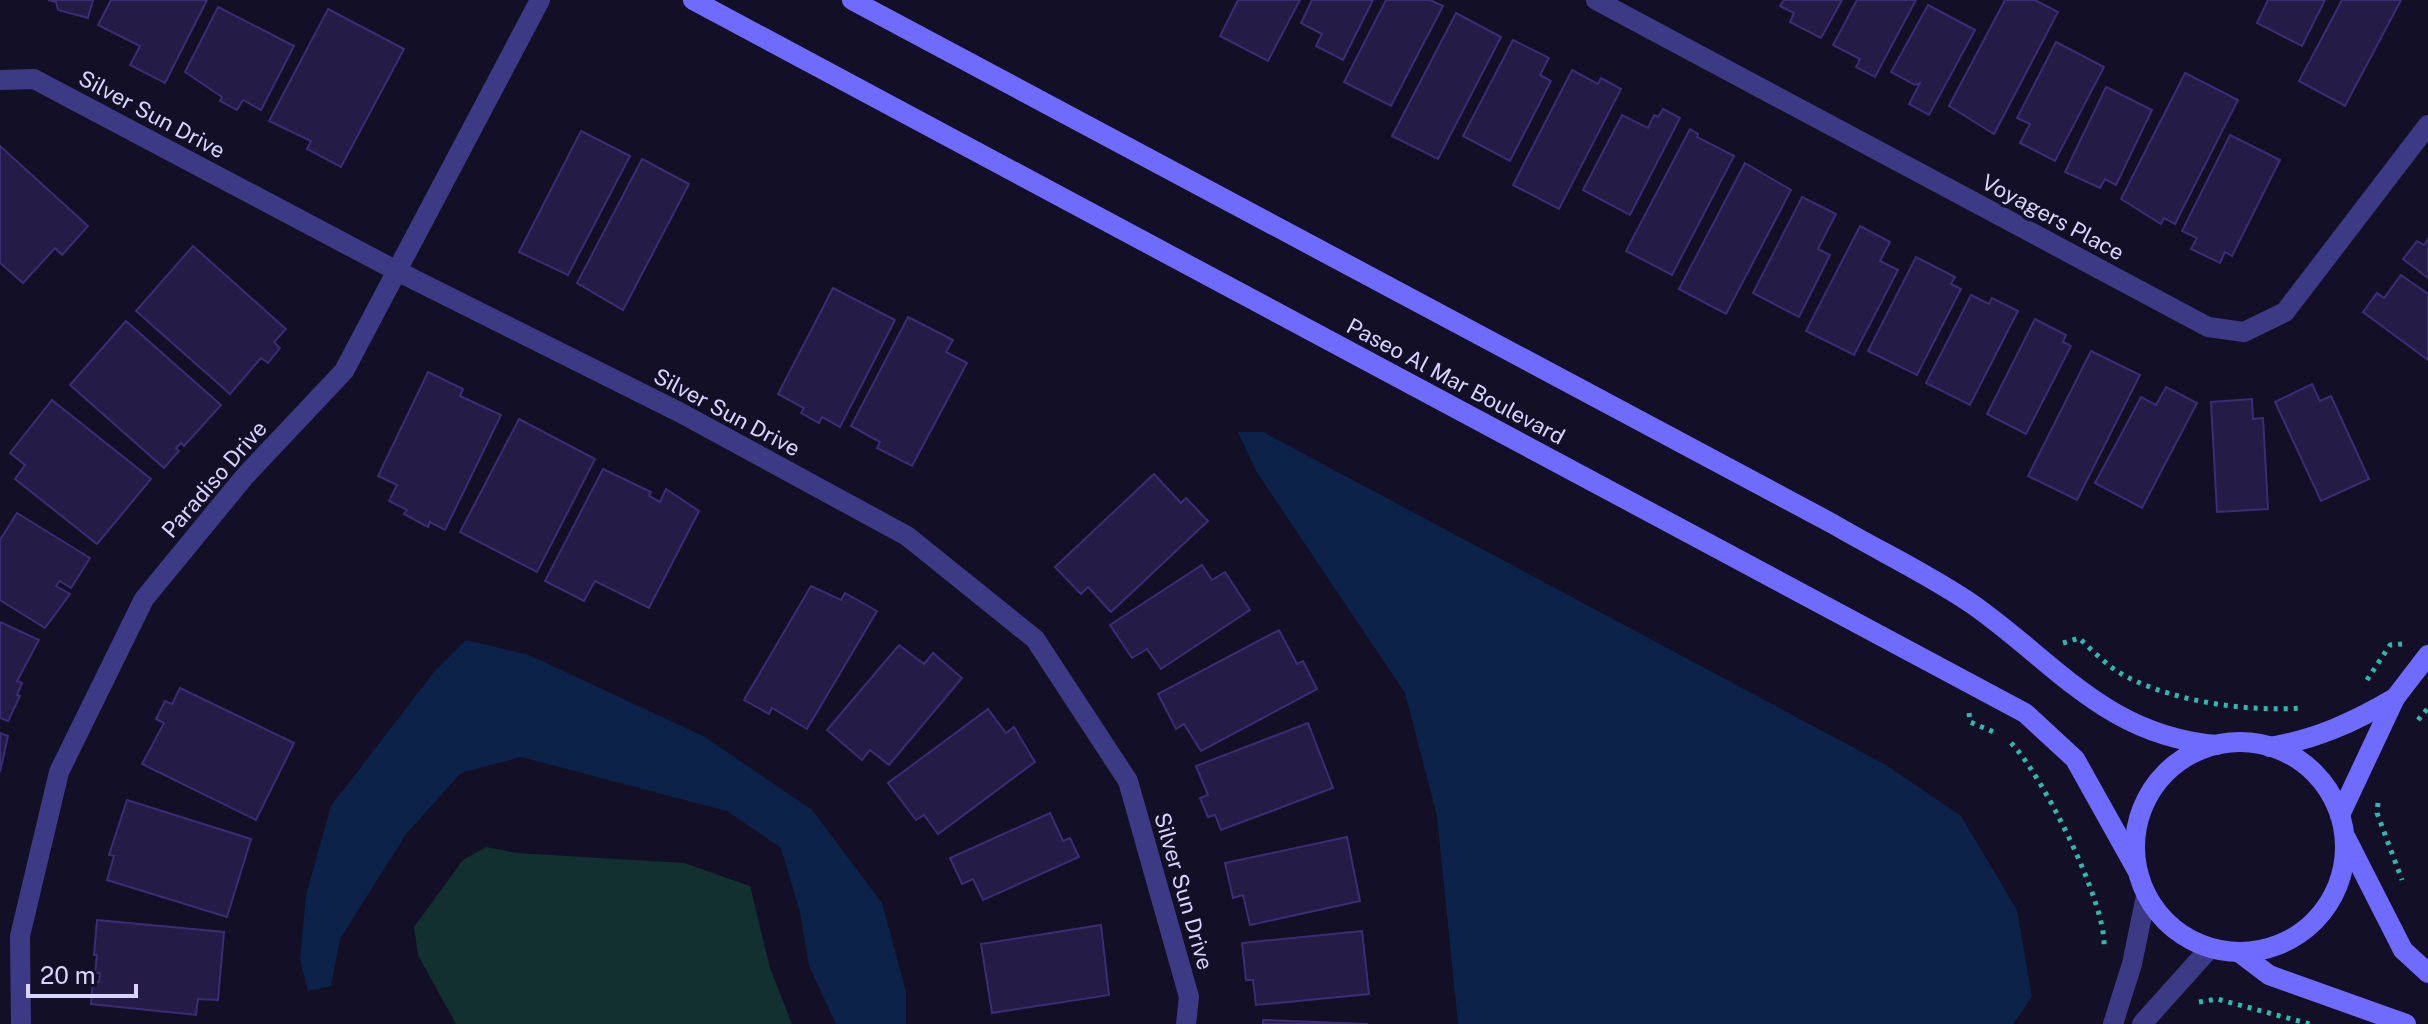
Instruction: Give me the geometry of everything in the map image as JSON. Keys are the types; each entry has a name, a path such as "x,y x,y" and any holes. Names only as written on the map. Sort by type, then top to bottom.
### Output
{"main road":[{"name":"Paseo Al Mar Boulevard","path":"693,0 2025,713 2075,759 2137,870"},
{"path":"852,0 1833,524 1972,604 2079,692 2132,722 2179,742 2217,745"},
{"path":"2340,815 2395,698 2428,655"},
{"path":"2270,747 2312,740 2350,724 2395,698"},
{"path":"2235,742 2270,747 2293,757 2313,772 2340,815 2344,836 2343,871 2329,904 2306,930 2274,947 2240,953 2210,948 2184,937 2163,919 2146,896 2137,870 2137,821 2151,790 2186,756 2217,745 2235,742"},
{"path":"2344,836 2403,950 2428,973"},
{"path":"2240,953 2269,975 2406,1024"}],"street":[{"name":"Paradiso Drive","path":"21,1024 20,936 59,772 144,599 245,476 344,371 540,0"},
{"name":"Voyagers Place","path":"1596,0 2208,327 2244,332 2285,312 2428,125"},
{"name":"Silver Sun Drive","path":"0,80 34,79 395,270 679,412 907,536 1035,639 1128,781 1189,997 1186,1024"},
{"path":"2113,1024 2132,964 2146,896"},
{"path":"2142,1024 2210,948"}],"path":[{"path":"2079,638 2125,676 2157,689 2214,702 2284,709 2313,707"},
{"path":"2360,689 2390,645"},
{"path":"2410,731 2428,708"},
{"path":"1970,722 2007,739 2021,753 2058,818 2098,907 2105,935 2104,956"},
{"path":"2379,799 2377,813 2408,891"},
{"path":"2196,1002 2217,999 2310,1024"}],"green space":[{"path":"486,847 516,853 684,863 750,886 770,968 792,1024 456,1024 418,955 414,927 463,860"}],"water":[{"path":"1238,432 1263,432 1886,765 1961,816 2017,910 2032,997 2013,1024 1458,1024 1437,816 1405,693 1256,471"},
{"path":"466,640 529,655 705,737 812,810 882,903 906,992 906,1024 836,1024 809,966 800,912 781,848 727,811 521,757 461,773 406,834 340,939 331,986 308,991 300,960 306,895 331,806 434,672"}],"building":[{"path":"48,0 93,0 88,18 58,10 56,2"},
{"path":"111,0 207,0 165,83 130,65 140,46 98,25"},
{"path":"1238,0 1300,0 1268,61 1220,36"},
{"path":"1312,0 1373,0 1343,60 1316,46 1322,34 1301,23"},
{"path":"1386,0 1430,0 1443,6 1391,106 1344,82"},
{"path":"1784,0 1842,0 1821,38 1790,22 1794,13 1780,6"},
{"path":"1857,0 1916,0 1875,77 1856,67 1860,59 1833,45"},
{"path":"2005,0 2035,0 2058,12 1994,134 1949,106"},
{"path":"2268,0 2325,0 2302,46 2257,23"},
{"path":"2342,0 2401,0 2345,106 2299,81"},
{"path":"1928,5 1975,30 1929,115 1909,104 1920,83 1915,85 1891,72"},
{"path":"218,7 294,46 261,110 243,100 237,110 220,101 222,97 185,72"},
{"path":"328,9 404,49 341,167 307,149 311,141 269,121"},
{"path":"1456,13 1501,37 1438,159 1392,136"},
{"path":"1513,40 1549,58 1540,75 1551,81 1510,161 1463,136"},
{"path":"2056,42 2104,67 2055,161 2020,143 2030,124 2017,118"},
{"path":"1572,70 1598,84 1601,78 1621,89 1559,209 1513,185"},
{"path":"2185,73 2238,100 2175,224 2164,218 2161,224 2121,199"},
{"path":"2106,87 2152,110 2116,185 2105,179 2100,188 2065,172"},
{"path":"1663,109 1680,118 1630,215 1583,190 1622,115 1648,128 1654,115 1658,117"},
{"path":"1690,129 1698,134 1697,137 1734,156 1672,275 1626,251"},
{"path":"581,131 630,156 568,275 519,252"},
{"path":"2230,135 2280,160 2232,256 2225,252 2220,263 2191,249 2197,238 2182,231"},
{"path":"0,146 88,226 62,255 55,248 23,283 0,263"},
{"path":"642,159 689,184 623,310 577,283"},
{"path":"1745,163 1791,190 1726,314 1679,289"},
{"path":"1802,197 1836,214 1818,249 1830,255 1799,317 1753,293"},
{"path":"1860,226 1890,242 1880,261 1898,270 1854,355 1806,331"},
{"path":"2428,239 2428,278 2403,259 2417,241 2424,245"},
{"path":"193,246 286,329 274,342 280,348 268,363 261,358 230,394 136,311"},
{"path":"1916,257 1955,277 1951,284 1961,289 1917,375 1868,351"},
{"path":"2401,275 2428,294 2428,360 2363,312 2377,293 2384,298"},
{"path":"833,288 895,320 840,427 822,417 819,423 801,413 804,408 778,394"},
{"path":"1971,295 1989,304 1992,298 2018,311 1970,405 1926,383"},
{"path":"908,317 953,340 946,352 967,363 912,466 877,448 880,442 851,426"},
{"path":"2035,319 2066,335 2063,342 2071,346 2026,434 1987,414"},
{"path":"126,321 221,405 184,446 181,443 176,448 179,451 164,468 70,385"},
{"path":"2091,351 2140,375 2077,500 2028,476"},
{"path":"428,372 463,389 460,396 501,415 445,530 430,522 428,527 404,514 407,510 389,501 397,485 378,476"},
{"path":"2312,384 2320,401 2331,396 2369,479 2321,501 2275,402"},
{"path":"2166,387 2197,403 2142,508 2095,483 2141,397 2156,405"},
{"path":"2252,399 2253,419 2263,418 2268,509 2217,512 2211,402"},
{"path":"52,400 151,479 97,544 15,479 25,465 10,453"},
{"path":"519,419 595,459 537,572 460,532"},
{"path":"603,469 651,492 649,496 660,502 666,489 699,511 649,608 595,581 584,601 545,581"},
{"path":"1154,474 1181,503 1186,498 1208,521 1111,612 1088,587 1081,594 1055,567"},
{"path":"17,513 90,558 71,588 60,581 56,586 70,594 45,628 0,600 0,540"},
{"path":"1202,565 1212,580 1225,572 1250,610 1161,669 1147,649 1132,658 1110,625"},
{"path":"811,586 841,600 845,593 877,611 807,729 772,708 769,714 744,700"},
{"path":"0,622 39,640 17,681 22,683 17,695 20,696 8,721 0,718"},
{"path":"1279,630 1297,664 1303,661 1317,689 1201,751 1184,724 1176,729 1158,694"},
{"path":"899,645 924,664 933,653 962,678 889,765 870,750 862,760 827,730"},
{"path":"180,688 294,743 256,820 142,764 164,723 156,719 165,701 172,704"},
{"path":"988,709 1006,733 1014,727 1035,762 938,834 924,815 916,820 888,783"},
{"path":"1308,723 1333,788 1221,830 1215,815 1208,817 1200,798 1208,795 1196,766"},
{"path":"0,733 8,736 0,772"},
{"path":"127,800 251,839 227,917 107,880 114,856 109,855"},
{"path":"1050,813 1063,841 1070,838 1079,857 983,900 973,879 962,884 950,858"},
{"path":"1347,837 1360,901 1250,925 1243,895 1233,898 1225,863"},
{"path":"97,920 224,932 218,1000 198,999 196,1015 91,1004 93,981 99,982 100,973 95,973"},
{"path":"1101,925 1109,995 992,1013 981,944"},
{"path":"1362,931 1369,994 1256,1005 1253,980 1246,980 1242,943"},
{"path":"1263,1020 1368,1024 1263,1024"}]}
